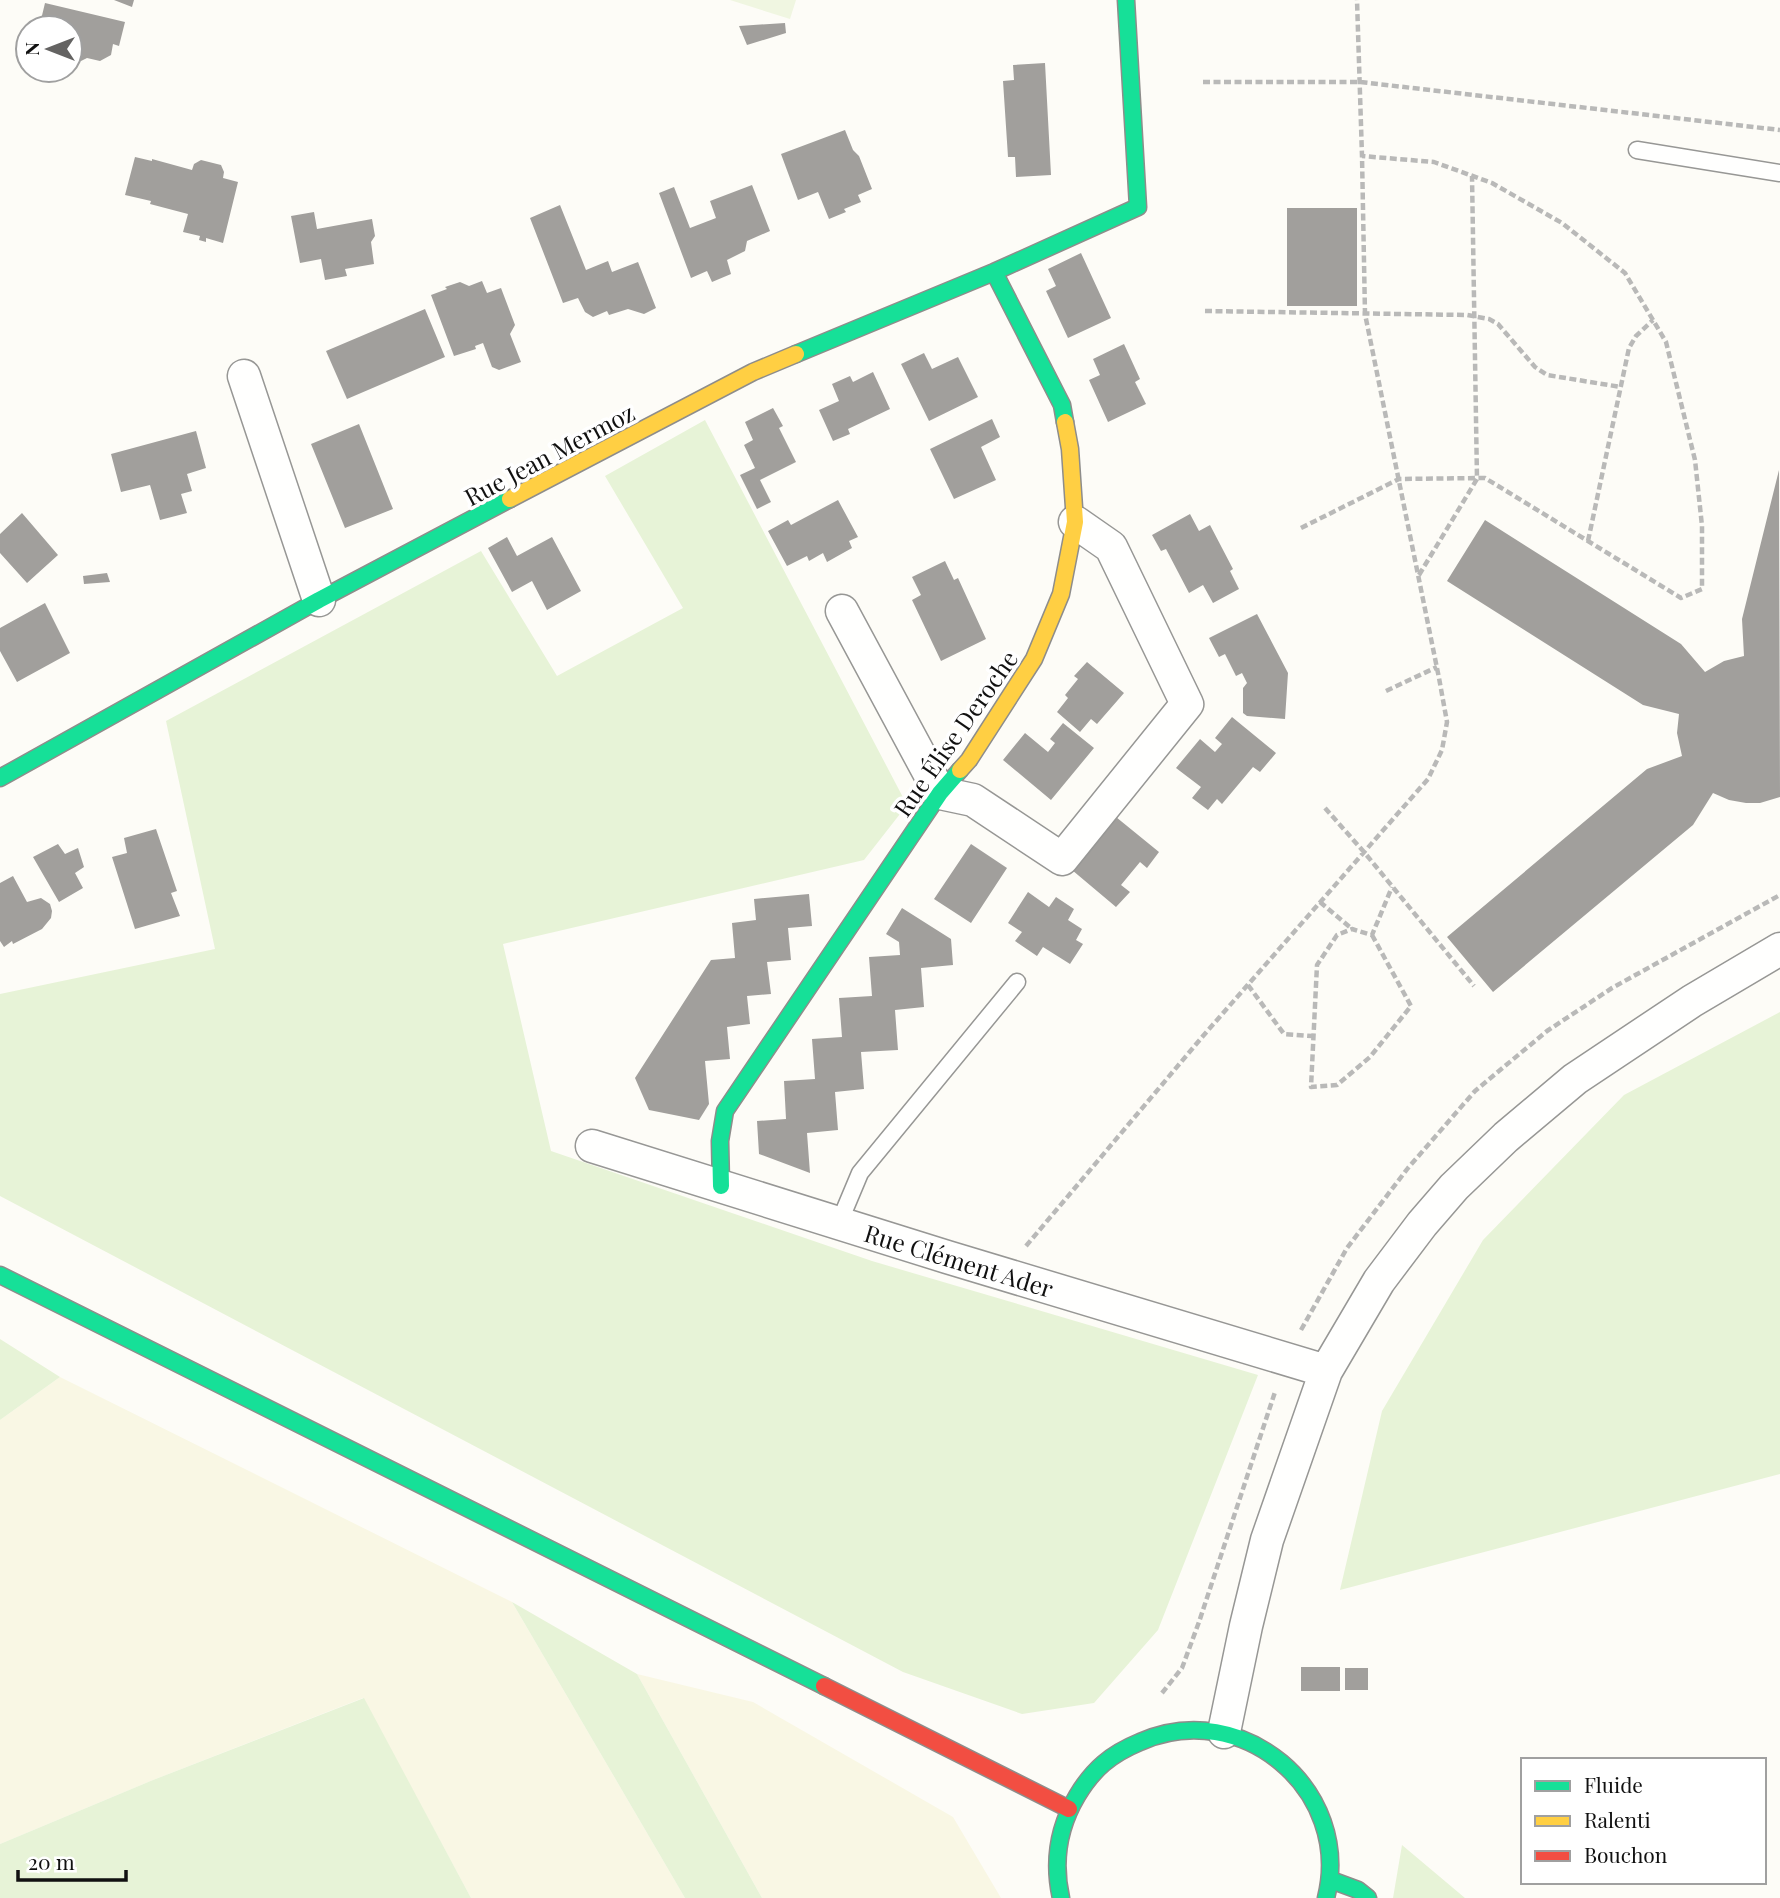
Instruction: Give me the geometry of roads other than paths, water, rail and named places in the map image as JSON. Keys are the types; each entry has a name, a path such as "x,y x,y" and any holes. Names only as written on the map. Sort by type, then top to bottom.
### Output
{"main road":[{"name":"Rue Jean Mermoz","path":"0,778 319,600 753,372 994,272 1138,207 1126,0"},
{"name":"Rue Élise Deroche","path":"721,1186 720,1141 725,1111 940,793 969,760 1034,659 1061,594 1075,522 1070,449 1062,405 994,272"},
{"path":"0,1275 1069,1809"},
{"path":"1061,1898 1057,1886 1057,1847 1069,1809 1089,1777 1117,1753 1150,1736 1187,1729 1224,1732 1261,1746 1292,1771 1316,1803 1329,1840 1331,1880 1326,1898"},
{"path":"1331,1880 1358,1890 1368,1898"}],"street":[{"path":"244,376 319,600"},
{"path":"842,611 940,793 973,800 1062,859 1187,704 1111,547 1075,522"},
{"path":"1224,1732 1267,1540 1326,1371 1379,1281 1454,1187 1506,1137 1575,1079 1692,1001 1780,949"},
{"name":"Rue Clément Ader","path":"592,1146 1326,1371"}],"lane":[{"path":"1637,150 1780,173"},
{"path":"839,1223 860,1173 1017,982"}]}
